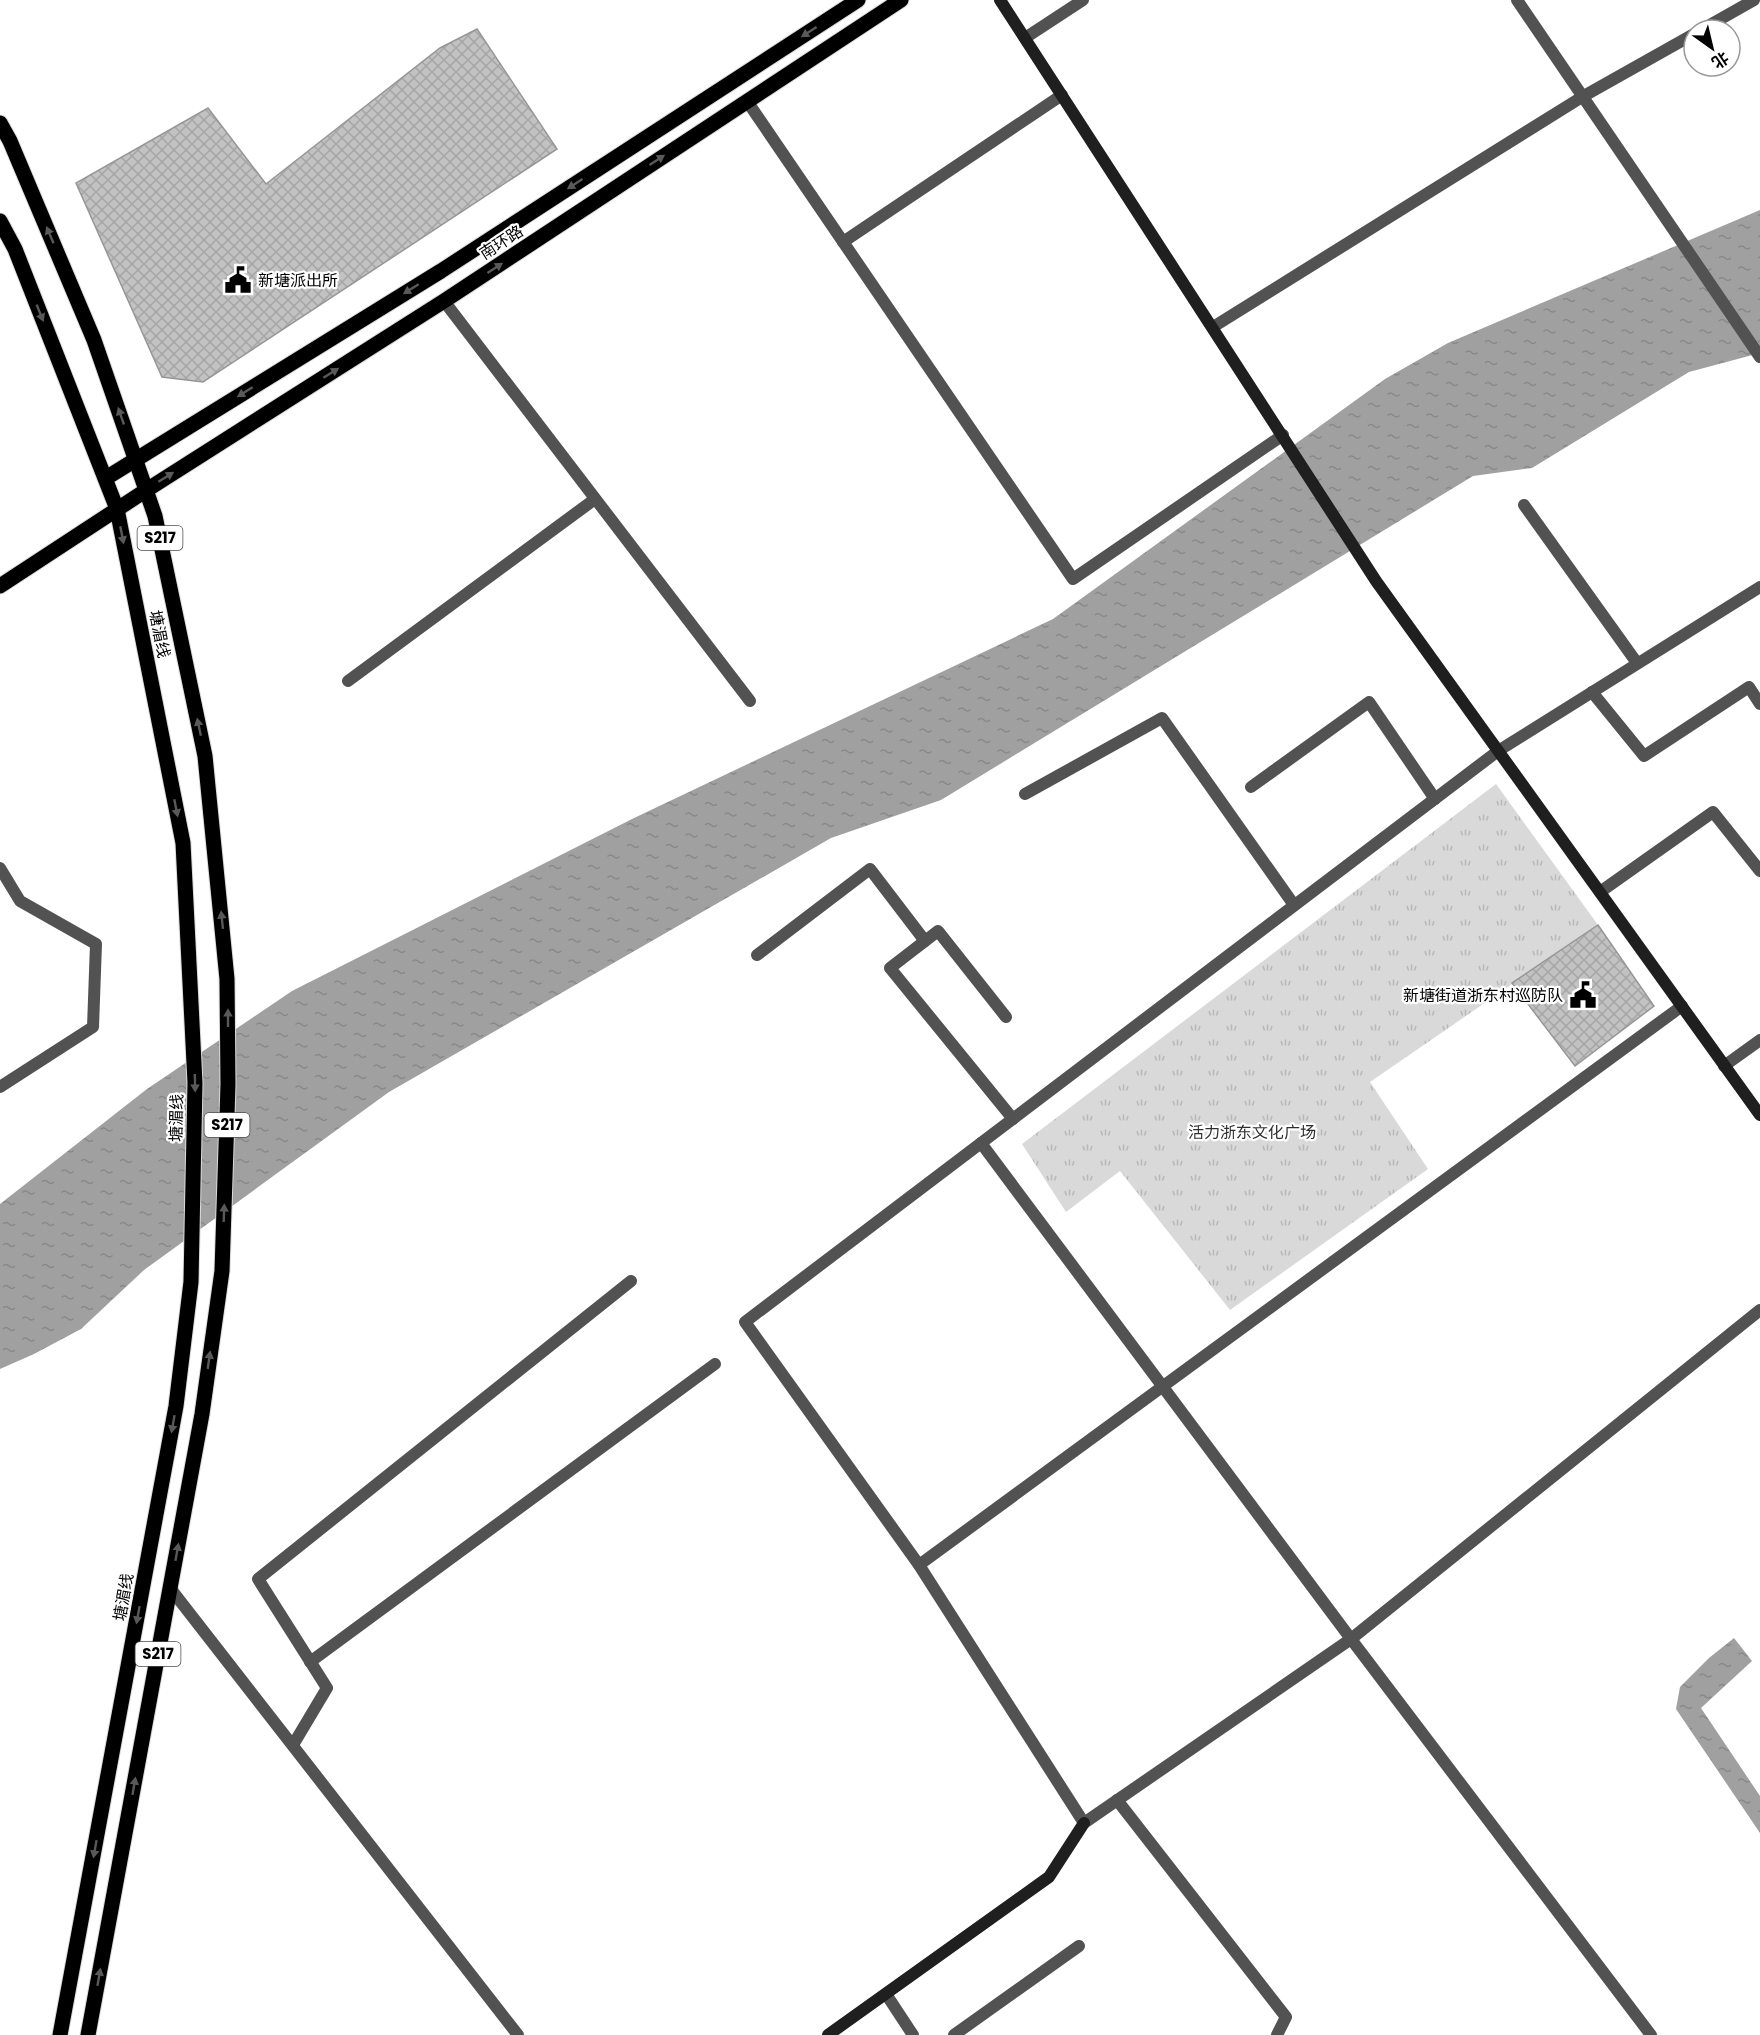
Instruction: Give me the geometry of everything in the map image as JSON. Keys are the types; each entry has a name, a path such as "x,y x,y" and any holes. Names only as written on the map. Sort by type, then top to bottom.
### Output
{"main road":[{"name":"南环路","path":"106,478 441,271 858,0"},
{"name":"南环路","path":"0,586 145,490 444,301 901,0"},
{"path":"1000,0 1376,581 1760,1115"},
{"name":"S217","path":"0,123 10,141 94,340 155,516 206,756 227,979 228,1084 222,1271 202,1414 88,2035"},
{"name":"塘湄线","path":"0,221 15,249 117,509 183,843 195,1083 191,1282 176,1406 60,2035"},
{"path":"828,2035 1049,1877 1084,1823"}],"street":[{"path":"1025,38 1083,0"},
{"path":"1516,0 1760,357"},
{"path":"1723,18 1755,0 1760,5"},
{"path":"1213,327 1582,97 1682,41"},
{"path":"843,242 1062,95"},
{"path":"747,101 1073,579 1283,435"},
{"path":"444,301 750,701"},
{"path":"348,681 596,499"},
{"path":"1524,505 1637,663"},
{"path":"1760,587 1498,751 746,1322 919,1565 1084,1823 1351,1639 1760,1310"},
{"path":"1592,692 1644,756 1749,687 1760,704"},
{"path":"1251,788 1370,702 1436,798"},
{"path":"1025,794 1162,718 1294,905"},
{"path":"1600,892 1713,812 1760,872"},
{"path":"0,868 20,902 96,944 93,1027 0,1087"},
{"path":"757,955 870,869 925,941"},
{"path":"1006,1017 938,931 890,968 1013,1119"},
{"path":"919,1565 1682,1006"},
{"path":"1724,1066 1760,1040"},
{"path":"981,1143 1351,1639 1651,2035"},
{"path":"292,1745 327,1688 258,1579 631,1281"},
{"path":"310,1662 715,1364"},
{"path":"170,1588 518,2035"},
{"path":"1117,1800 1286,2016 1277,2035"},
{"path":"954,2035 1079,1946"},
{"path":"886,1994 913,2035"}],"green space":[{"name":"活力浙东文化广场","path":"1496,784 1598,925 1370,1082 1428,1169 1230,1310 1120,1171 1066,1212 1022,1144"}],"water":[{"path":"1760,210 1760,353 1689,372 1532,468 1473,476 941,800 831,838 389,1092 144,1270 81,1329 0,1369 0,1204 147,1089 292,991 632,819 1053,619 1385,379 1448,343"},
{"path":"1734,1638 1752,1661 1701,1708 1760,1796 1760,1833 1676,1709 1680,1687 1709,1658"}],"building":[{"name":"新塘派出所","path":"477,29 557,149 203,382 162,377 76,183 208,108 266,184 440,48"},
{"name":"新塘街道浙东村巡防队","path":"1598,925 1654,1006 1575,1066 1512,983"}],"place":[{"name":"新塘派出所","path":"238,280"},
{"name":"新塘街道浙东村巡防队","path":"1583,995"}]}
